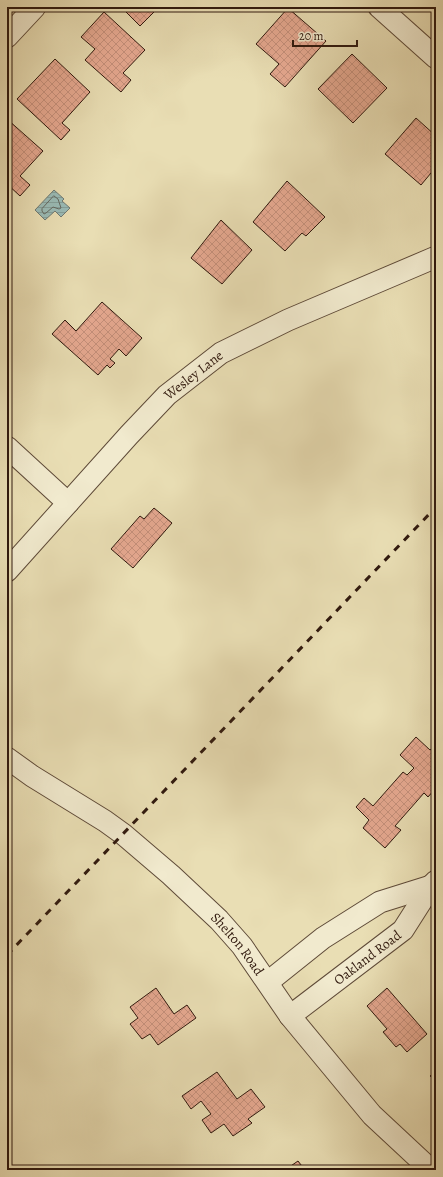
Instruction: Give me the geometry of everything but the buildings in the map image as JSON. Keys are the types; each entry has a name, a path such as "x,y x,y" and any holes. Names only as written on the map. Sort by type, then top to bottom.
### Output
{"street":[{"path":"7,37 35,7"},
{"path":"379,7 436,58"},
{"name":"Wesley Lane","path":"7,571 68,502 167,395 220,353 288,320 436,257"},
{"path":"7,447 68,502"},
{"name":"Shelton Road","path":"7,758 32,776 105,821 123,834 196,898 242,946 290,1016 372,1115 431,1170"},
{"name":"Oakland Road","path":"268,982 323,938 380,902 434,884"},
{"name":"Oakland Road","path":"290,1016 403,930 434,884"}],"water":[{"path":"54,190 64,199 62,201 70,208 61,217 55,211 45,220 35,210"}],"railway":[{"path":"7,955 436,507"}]}
